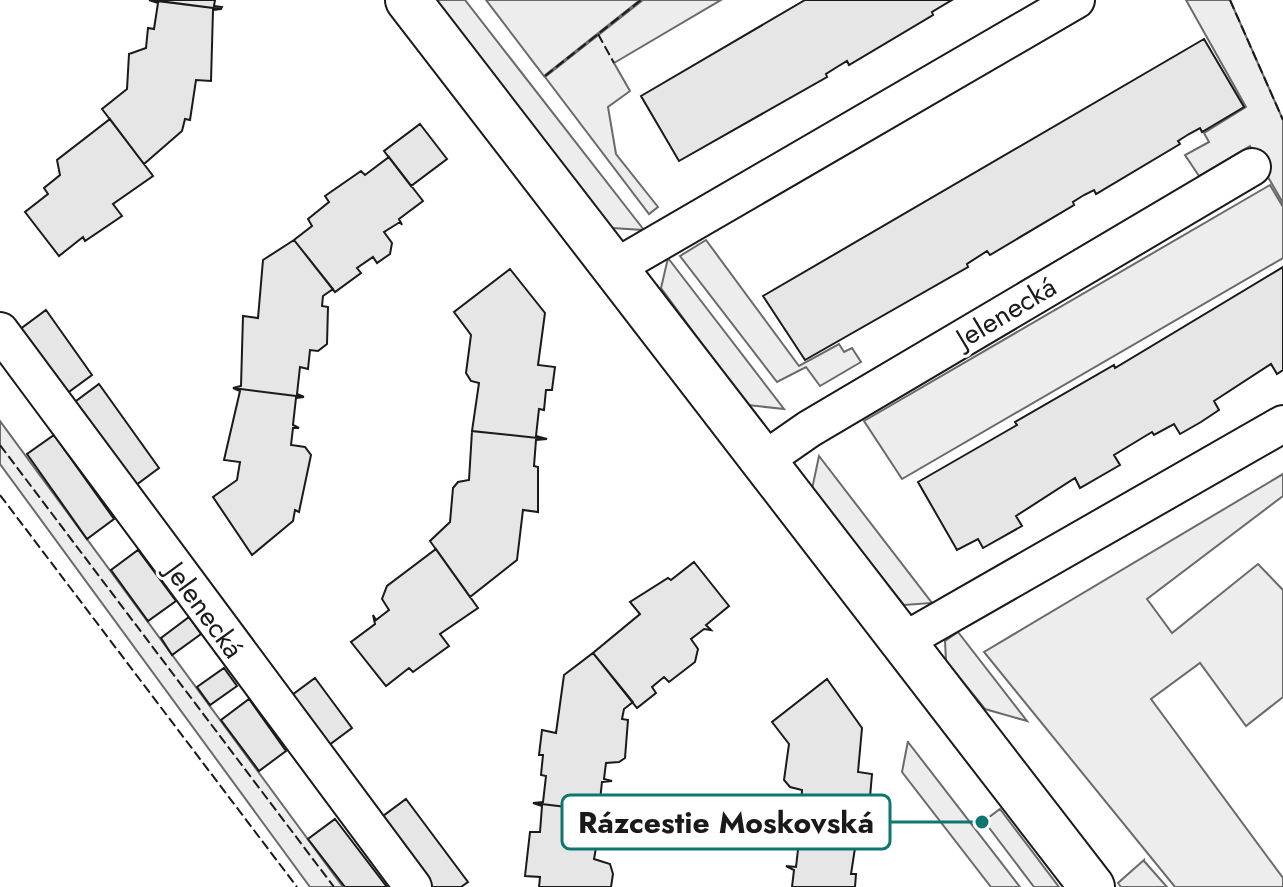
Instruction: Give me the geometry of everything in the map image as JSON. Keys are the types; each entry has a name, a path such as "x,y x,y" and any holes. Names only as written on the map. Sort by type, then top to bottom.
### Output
{"street":[{"path":"408,0 1092,887"},
{"path":"616,267 1076,0"},
{"name":"Jelenecká","path":"763,461 809,429 1252,167"},
{"name":"Jelenecká","path":"0,331 413,887"},
{"path":"902,642 1283,424"}],"shaded area":[{"path":"434,0 465,0 644,230 612,228"},
{"path":"486,0 640,0 544,76"},
{"path":"643,0 721,0 614,63 630,91 608,107 616,154 658,207 649,214 545,77"},
{"path":"1186,0 1230,0 1283,120 1283,203 1250,146 1199,176 1185,155 1209,142 1204,133 1246,107"},
{"path":"1270,185 1283,207 1283,258 902,479 864,421"},
{"path":"706,240 799,366 839,344 844,352 852,348 861,362 820,386 806,367 777,382 680,256"},
{"path":"668,258 784,409 747,405 661,288"},
{"path":"0,421 343,887 310,887 0,464"},
{"path":"819,456 932,603 904,605 812,489"},
{"path":"1283,474 1283,496 1147,599 1172,633 1258,564 1283,590 1283,697 1246,726 1200,663 1151,699 1283,878 1283,887 1175,887 984,652"},
{"path":"958,632 1027,721 985,709 946,661 945,641"},
{"path":"908,741 1020,887 991,887 902,772"},
{"path":"1000,809 1059,887 1034,887 984,821"},
{"path":"1144,860 1167,887 1121,887 1118,883"}],"building":[{"path":"149,0 221,9 213,10 211,81 196,80 190,120 185,119 182,131 144,164 102,109 127,89 129,54 146,48 148,28 154,29 158,3"},
{"path":"152,0 215,0 214,6 222,7 221,9"},
{"path":"805,0 952,0 932,12 933,15 849,65 847,61 826,74 827,77 679,161 641,96"},
{"path":"1204,39 1244,107 1202,132 1200,128 1189,134 1178,141 1180,144 1096,194 1094,190 1084,195 1073,202 1074,205 990,255 987,251 967,264 968,267 805,360 763,296"},
{"path":"110,119 153,176 113,204 122,216 85,241 83,237 59,256 25,212 48,194 44,188 60,175 57,160"},
{"path":"420,124 447,159 411,186 384,151"},
{"path":"389,157 423,201 399,219 402,225 400,222 384,232 392,243 390,254 377,263 373,257 357,268 361,273 335,292 294,240 312,226 308,219 329,202 325,196 361,171 365,175"},
{"path":"294,240 333,289 323,296 322,306 328,307 327,344 318,351 310,350 308,369 300,367 297,394 304,397 233,388 241,386 243,316 258,318 263,260"},
{"path":"1283,267 1283,370 1277,374 1271,364 1214,401 1219,410 1201,422 1180,434 1174,424 1154,435 1152,432 1114,455 1120,465 1080,488 1075,478 1016,516 1022,526 983,548 978,539 957,550 918,482 1017,425 1015,422 1114,365 1115,368"},
{"path":"510,269 545,313 538,365 555,367 552,390 546,390 544,410 539,409 536,436 547,439 472,431 479,383 471,381 466,373 471,335 454,312"},
{"path":"46,310 92,375 66,394 19,330"},
{"path":"99,384 159,468 132,488 72,404"},
{"path":"233,388 304,397 296,398 293,425 299,428 293,428 291,445 305,447 311,455 299,512 295,510 293,521 252,555 213,497 237,480 240,462 224,460 240,391"},
{"path":"472,431 547,439 536,440 534,466 538,467 538,512 523,510 517,560 470,597 430,541 450,522 453,488 458,482 469,480"},
{"path":"54,435 114,519 87,539 27,454"},
{"path":"436,549 478,608 440,634 449,646 413,672 409,668 386,686 351,642 375,624 373,615 376,620 389,610 382,599 387,586"},
{"path":"138,550 176,601 148,621 111,570"},
{"path":"694,562 729,606 706,625 711,630 704,629 691,639 698,649 695,662 669,682 664,677 652,687 656,693 637,708 593,653 640,614 630,602 668,578 671,580"},
{"path":"189,617 201,634 172,655 161,638"},
{"path":"593,653 633,702 624,709 622,719 628,720 625,758 606,763 604,779 612,781 602,782 599,809 609,812 533,803 543,802 546,776 541,775 543,755 539,755 542,730 556,733 564,675"},
{"path":"224,668 237,686 210,705 197,687"},
{"path":"315,678 352,728 325,748 288,698"},
{"path":"827,679 862,728 858,772 872,774 870,797 865,797 855,843 866,847 789,837 800,836 804,810 792,808 801,807 802,790 790,787 784,780 789,744 772,722"},
{"path":"249,699 286,751 259,771 221,720"},
{"path":"406,799 468,882 461,887 430,887 379,819"},
{"path":"533,803 609,812 598,813 595,839 605,840 597,842 594,859 610,864 613,874 611,887 539,887 540,877 525,876 530,832 540,832 542,806"},
{"path":"335,819 387,887 345,887 308,839"},
{"path":"789,837 866,847 855,848 851,874 856,874 855,887 792,887 794,870 786,866 796,867 799,841"}],"fence":[{"path":"545,76 641,0"},
{"path":"1230,0 1283,120"},
{"path":"598,34 614,63"},
{"path":"0,445 334,887"},
{"path":"0,495 297,887"}],"place":[{"name":"Rázcestie Moskovská","path":"982,822"}]}
